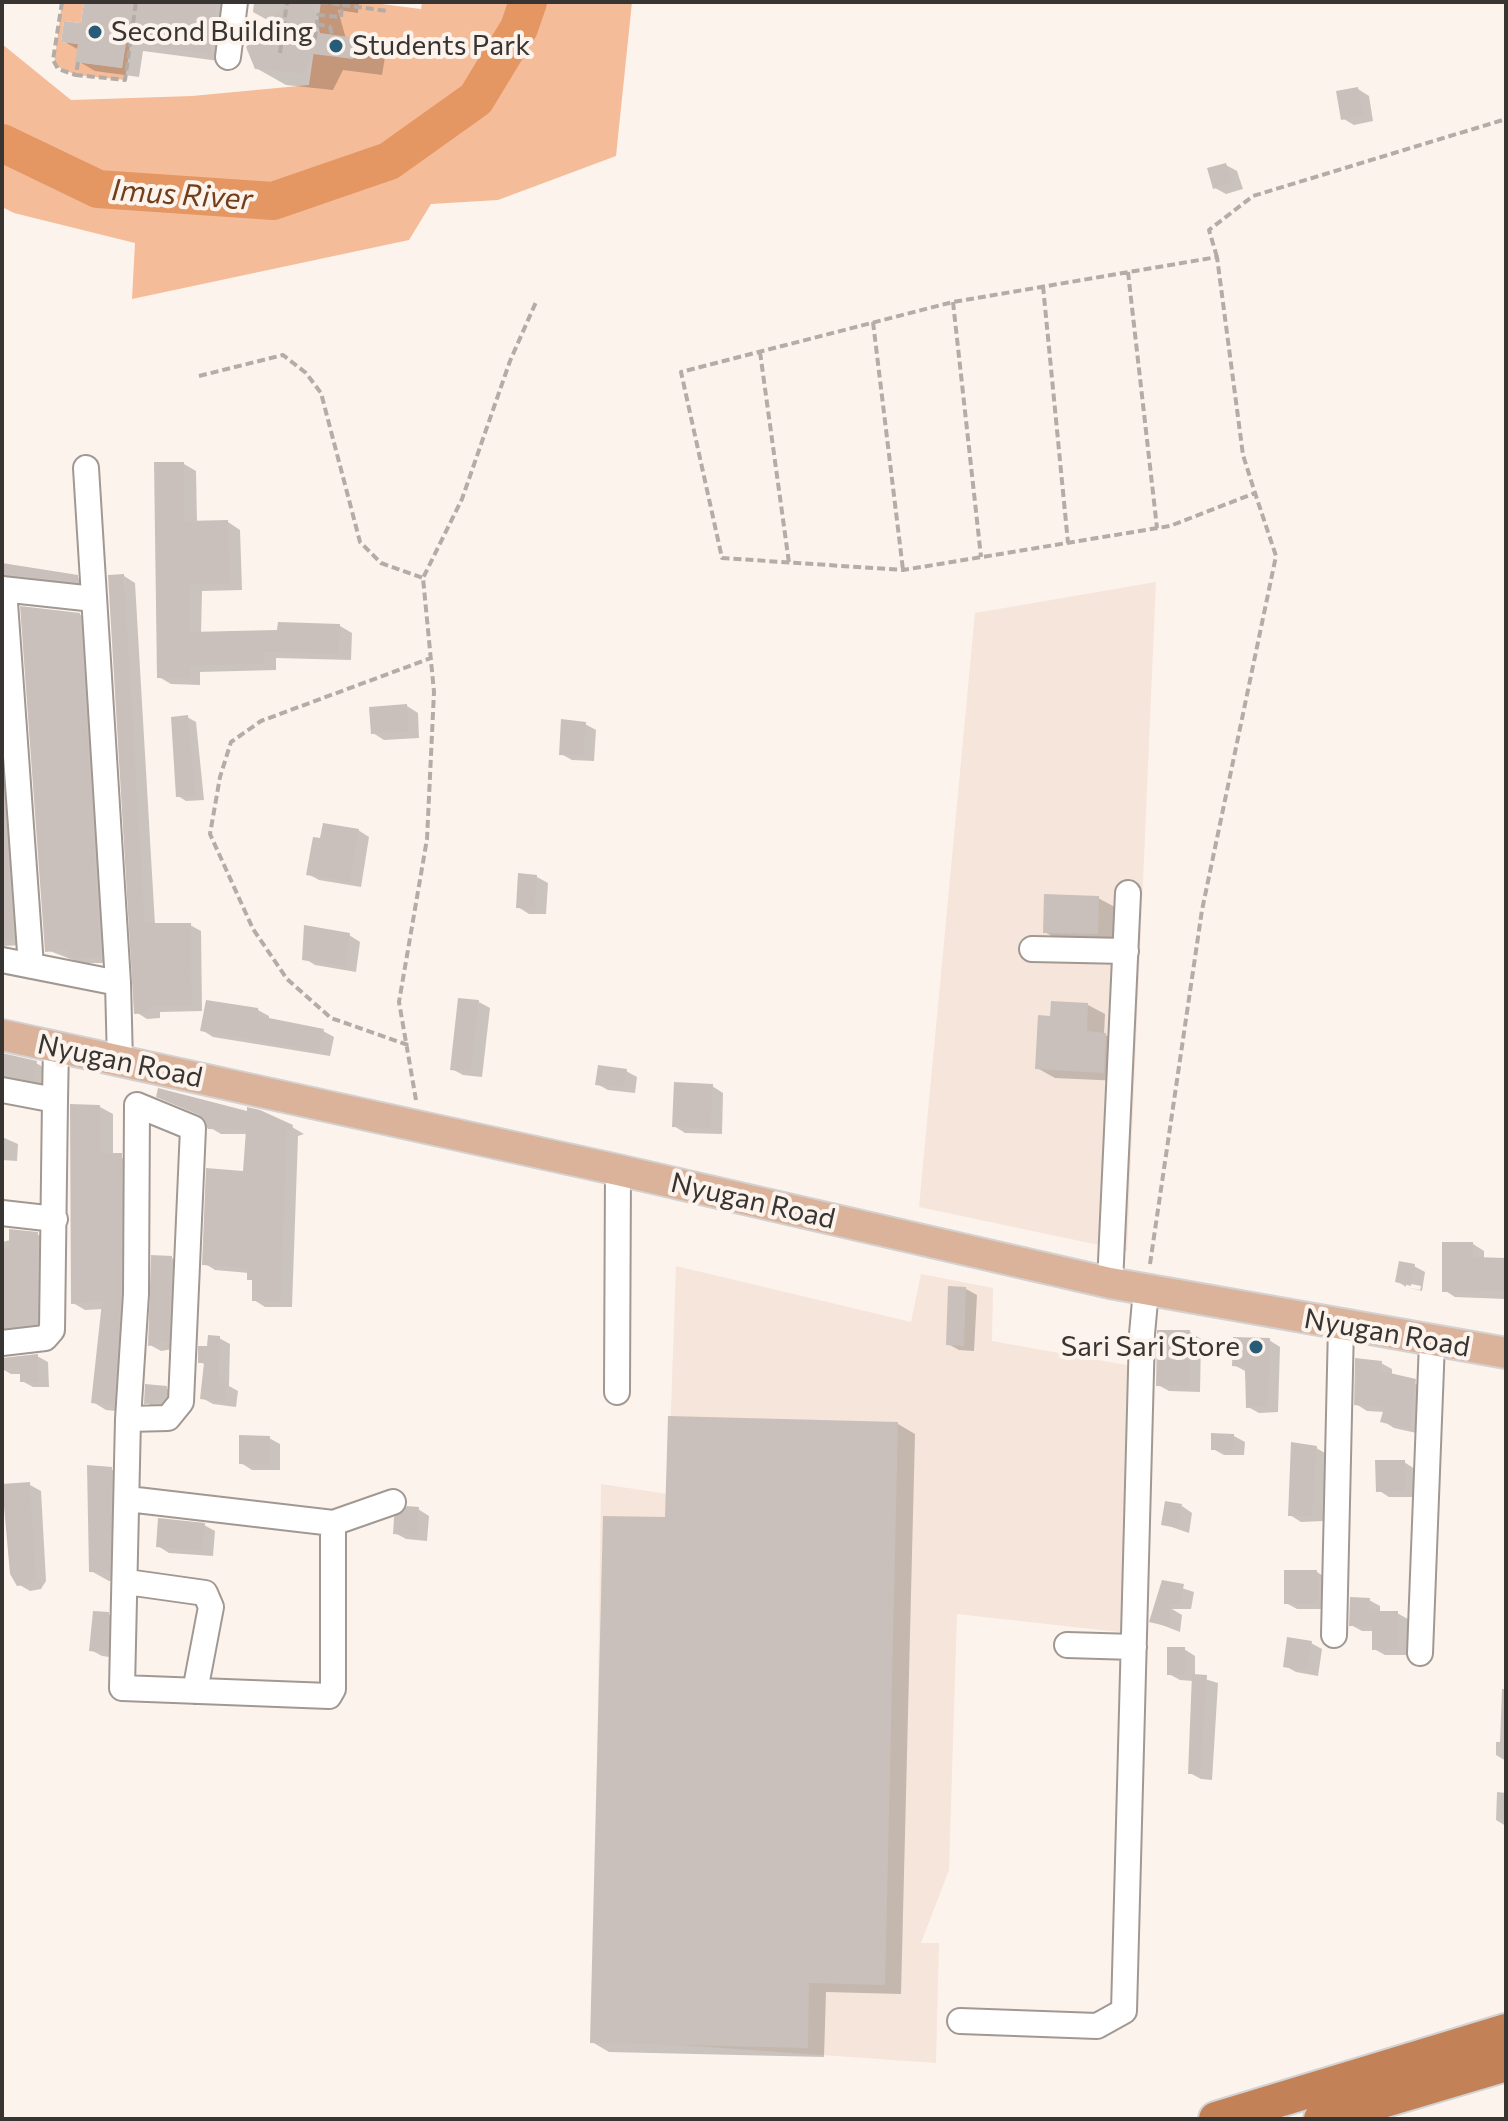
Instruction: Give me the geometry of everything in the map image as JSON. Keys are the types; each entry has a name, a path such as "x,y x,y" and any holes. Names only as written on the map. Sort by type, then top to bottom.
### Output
{"highway":[{"path":"1216,2119 1506,2031"},
{"path":"1321,2119 1506,2064"}],"main road":[{"name":"Nyugan Road","path":"2,1035 618,1170 1110,1283 1506,1353"}],"street":[{"path":"228,57 235,2"},
{"path":"86,468 118,983 137,1105 136,1294 128,1419 127,1582 122,1688 329,1696 333,1689 333,1523"},
{"path":"31,966 3,589 94,599"},
{"path":"1110,1283 1128,893"},
{"path":"1032,949 1126,951"},
{"path":"2,960 118,983"},
{"path":"2,1343 45,1338 52,1330 56,1047"},
{"path":"2,1090 55,1100"},
{"path":"128,1419 168,1418 181,1402 193,1128 137,1105"},
{"path":"617,1392 618,1170"},
{"path":"2,1213 55,1219"},
{"path":"960,2021 1097,2026 1124,2011 1141,1350 1146,1290"},
{"path":"1334,1635 1341,1326"},
{"path":"1420,1653 1432,1342"},
{"path":"128,1499 333,1523 393,1502"},
{"path":"127,1582 205,1593 211,1607 195,1691"},
{"path":"1067,1645 1134,1647"}],"path":[{"path":"62,2 53,60 58,69 76,75 125,80 136,2"},
{"path":"280,53 287,2"},
{"path":"320,2 388,11"},
{"path":"246,28 315,38 318,15 341,17 342,5"},
{"path":"317,24 330,27 332,35"},
{"path":"76,75 78,62"},
{"path":"1146,1290 1202,910 1276,556 1243,455 1217,257 1209,230 1253,196 1506,119"},
{"path":"1217,257 953,302 681,372 722,558 903,570 1157,528 1255,493"},
{"path":"1128,272 1157,528"},
{"path":"1043,286 1068,543"},
{"path":"419,1127 399,1002 427,839 434,692 423,578 462,499 510,361 536,302"},
{"path":"953,302 981,557"},
{"path":"873,322 903,570"},
{"path":"760,352 789,563"},
{"path":"199,376 283,355 306,373 321,393 360,542 381,563 423,578"},
{"path":"408,1045 331,1018 287,979 253,929 210,834 220,777 231,742 261,721 431,658"}],"shaded area":[{"path":"62,2 84,2 81,23 64,21 61,42 78,44 76,62 122,68 132,2 136,2 125,80 76,75 54,65"},
{"path":"321,2 366,2 421,9 422,2 632,2 616,156 498,200 431,204 409,240 132,299 135,243 14,213 2,207 2,44 71,100 192,96 309,85"},
{"path":"1156,582 1127,1251 919,1207 975,613"},
{"path":"676,1266 911,1322 921,1274 993,1288 992,1341 1132,1366 1128,1633 957,1614 949,1870 921,1943 939,1943 936,2063 593,2039 601,1484 668,1494"}],"building":[{"path":"84,2 217,2 210,54 126,43 122,68 75,62 78,44 61,42 64,21 81,23"},
{"path":"287,2 313,5 320,33 356,38 353,59 313,54 304,74 255,69 246,47"},
{"path":"1358,87 1363,116 1341,120 1336,91"},
{"path":"1226,163 1233,183 1213,189 1207,168"},
{"path":"154,462 184,462 185,521 228,520 230,584 190,585 189,632 277,630 278,622 340,624 339,654 264,652 264,664 189,666 189,679 157,678"},
{"path":"2,563 78,575 78,582 2,574"},
{"path":"124,574 145,923 191,923 192,1006 149,1007 150,1013 134,1014 108,575"},
{"path":"20,606 80,613 101,957 74,959 68,958 67,950 45,952"},
{"path":"407,704 409,732 371,734 369,707"},
{"path":"188,715 196,796 176,797 171,717"},
{"path":"561,719 586,722 583,756 559,755"},
{"path":"2,771 14,940 2,940"},
{"path":"323,823 359,829 350,882 306,875 313,837 320,838"},
{"path":"518,873 537,875 535,909 516,908"},
{"path":"1044,894 1099,896 1098,934 1043,933"},
{"path":"304,925 350,933 345,967 302,960"},
{"path":"458,998 479,1000 471,1072 450,1070"},
{"path":"206,1000 258,1008 259,1016 324,1029 319,1052 200,1031"},
{"path":"1051,1001 1088,1003 1087,1031 1106,1033 1104,1073 1035,1069 1038,1015 1050,1016"},
{"path":"2,1053 37,1061 33,1081 2,1075"},
{"path":"598,1065 627,1069 624,1088 595,1085"},
{"path":"674,1082 713,1084 711,1129 672,1127"},
{"path":"158,1088 247,1111 247,1107 260,1110 293,1125 292,1130 287,1130 281,1301 252,1301 252,1280 247,1280 247,1268 202,1265 206,1168 243,1171 246,1130 208,1129 199,1115 156,1097"},
{"path":"70,1104 100,1105 101,1153 122,1153 121,1293 114,1406 91,1403 102,1302 71,1304"},
{"path":"9,1229 38,1232 37,1324 2,1328 2,1249 9,1248"},
{"path":"1442,1242 1473,1242 1473,1257 1506,1258 1506,1291 1442,1292"},
{"path":"151,1255 172,1256 169,1342 148,1346"},
{"path":"1399,1261 1415,1264 1411,1286 1395,1282"},
{"path":"948,1286 966,1287 964,1346 946,1345"},
{"path":"1157,1330 1190,1330 1189,1387 1156,1386"},
{"path":"208,1335 220,1336 219,1382 227,1383 225,1402 200,1399 204,1363 198,1363 198,1346 207,1346"},
{"path":"1233,1337 1270,1338 1268,1407 1246,1408 1245,1367 1232,1366"},
{"path":"38,1354 38,1382 20,1382 20,1369 2,1369 2,1358"},
{"path":"1355,1358 1382,1361 1381,1371 1416,1379 1410,1429 1380,1422 1384,1408 1354,1405"},
{"path":"145,1384 167,1386 161,1403 144,1404"},
{"path":"668,1416 898,1422 885,1985 809,1983 808,2048 590,2043 603,1516 665,1517"},
{"path":"1211,1433 1234,1434 1234,1450 1211,1450"},
{"path":"239,1435 270,1436 269,1465 239,1464"},
{"path":"1291,1442 1317,1446 1312,1516 1288,1516"},
{"path":"1375,1460 1405,1460 1405,1491 1376,1492"},
{"path":"87,1465 112,1467 110,1572 89,1572"},
{"path":"30,1482 36,1574 30,1584 17,1586 10,1574 2,1484"},
{"path":"1165,1501 1182,1504 1178,1528 1161,1525"},
{"path":"407,1506 419,1507 417,1536 393,1534 394,1517"},
{"path":"158,1518 205,1523 202,1551 156,1547"},
{"path":"1284,1570 1317,1570 1317,1604 1284,1604"},
{"path":"1162,1580 1184,1584 1180,1604 1161,1604 1171,1606 1170,1627 1149,1622"},
{"path":"1350,1597 1370,1598 1369,1611 1398,1611 1398,1649 1372,1650 1372,1626 1349,1626"},
{"path":"93,1611 109,1612 108,1653 89,1651"},
{"path":"1287,1637 1312,1641 1307,1671 1283,1667"},
{"path":"1167,1647 1185,1647 1185,1675 1167,1675"},
{"path":"1192,1674 1207,1675 1201,1774 1188,1774"}],"waterway":[{"name":"Imus River","path":"2,143 98,189 273,201 389,161 476,99 519,28 528,2"}],"place":[{"name":"Second Building","path":"95,32"},
{"name":"Students Park","path":"336,46"},
{"name":"Sari Sari Store","path":"1256,1347"}]}
